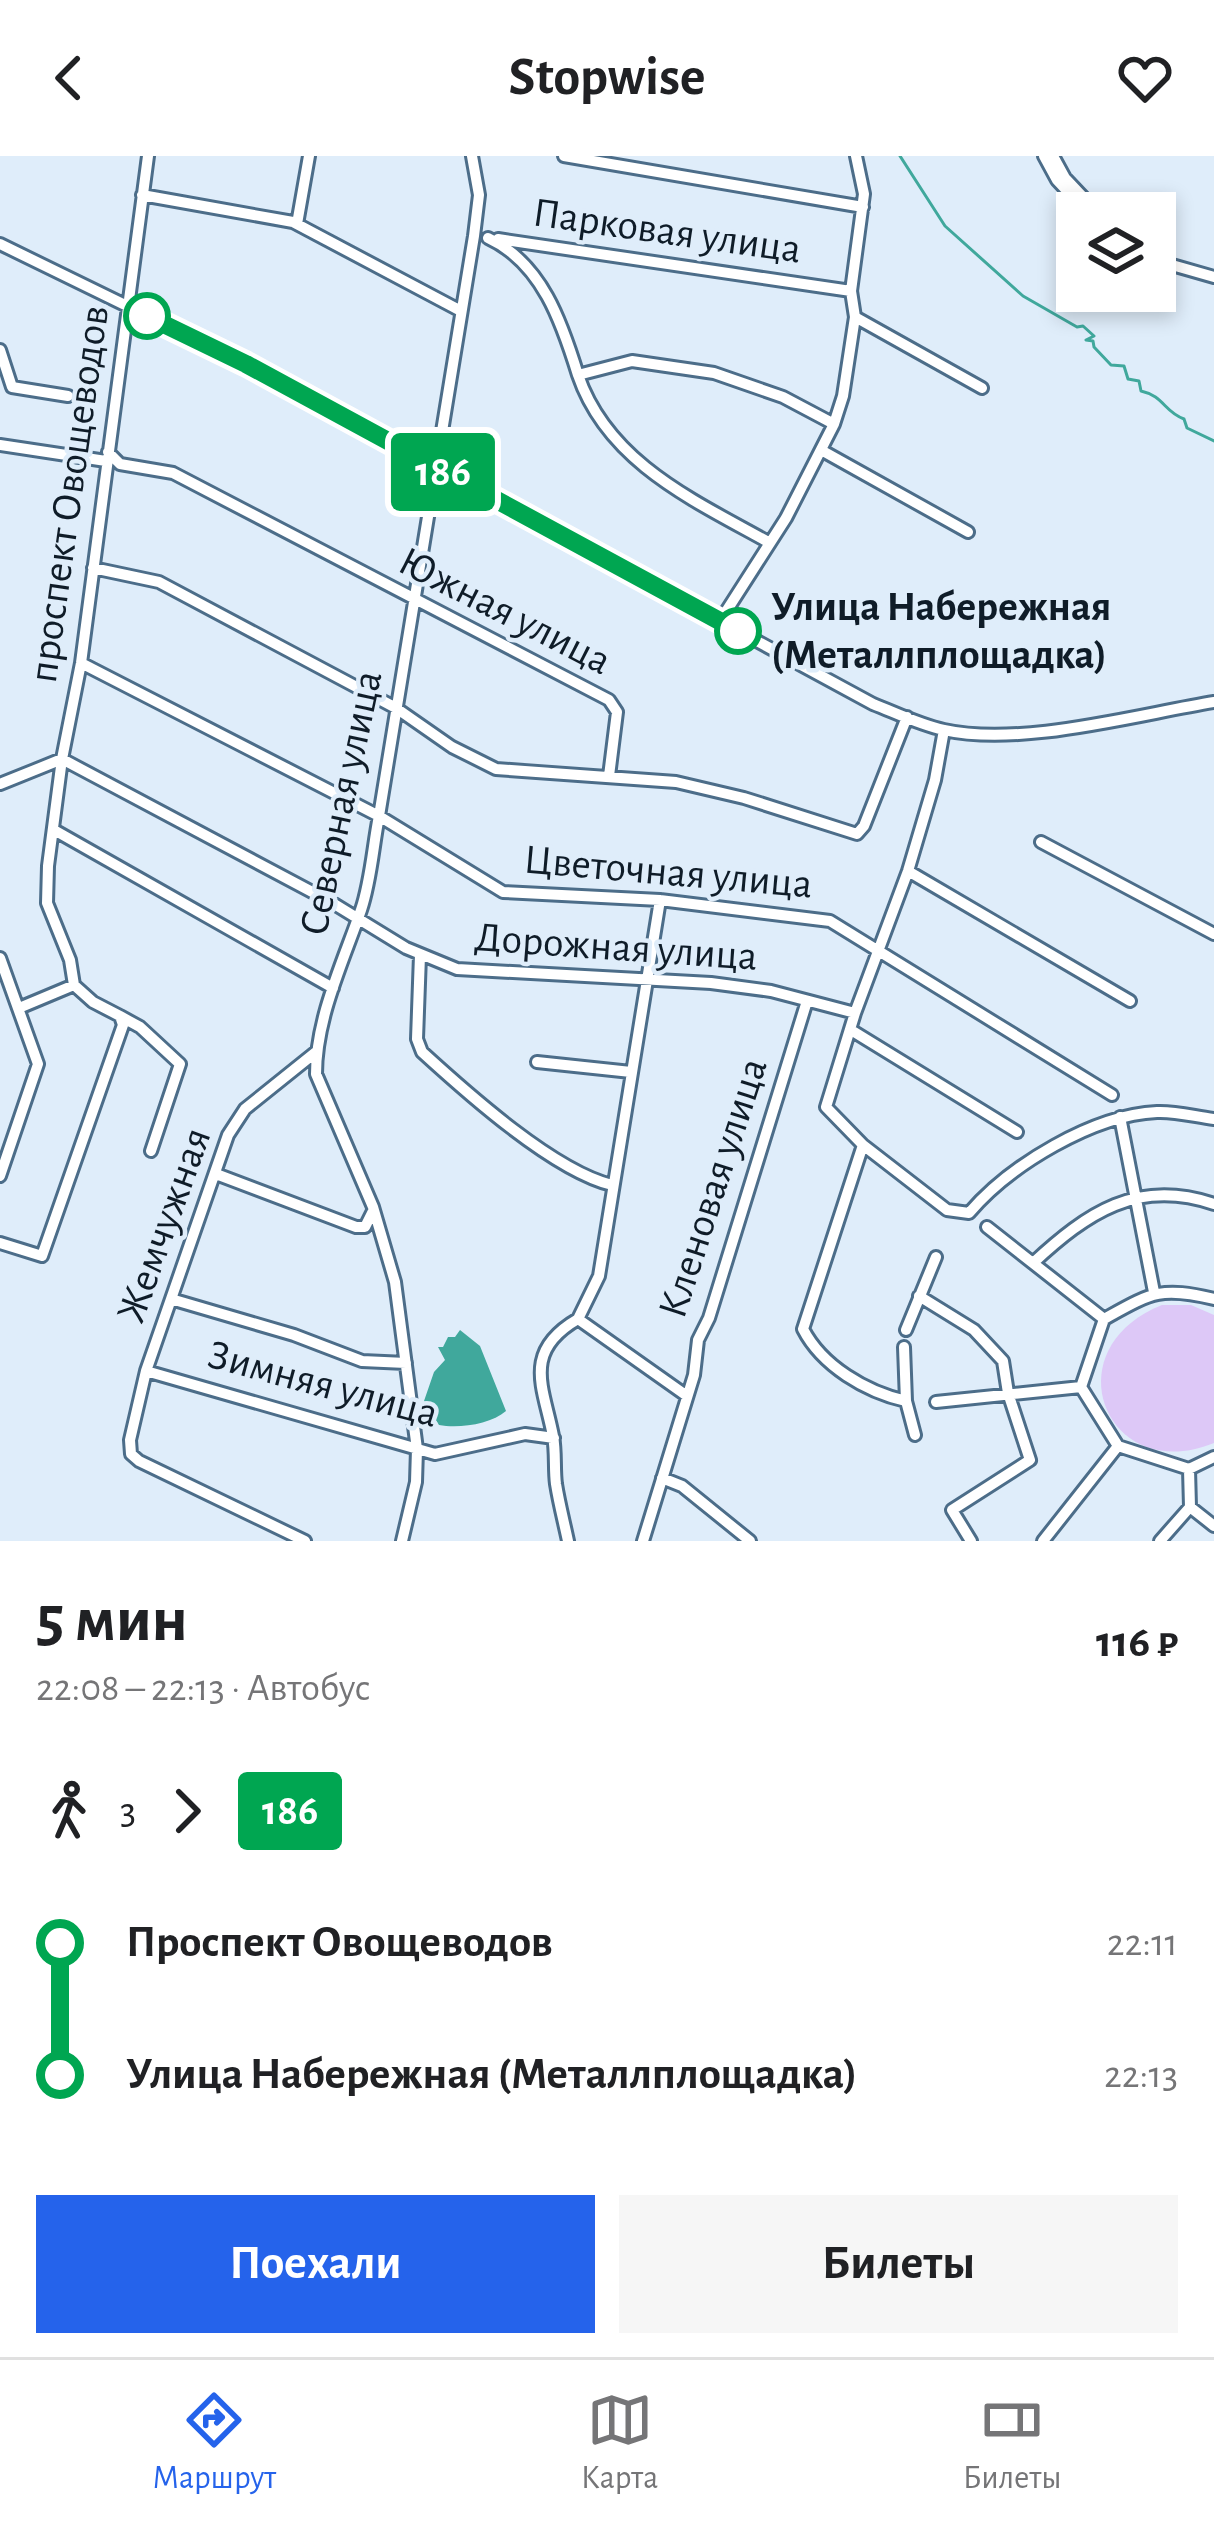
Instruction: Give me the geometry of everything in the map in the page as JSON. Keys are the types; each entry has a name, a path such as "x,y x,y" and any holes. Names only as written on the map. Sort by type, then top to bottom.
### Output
{"street":[{"name":"проспект Овощеводов","path":"74,985 70,960 47,903 62,759 81,663 148,156"},
{"path":"298,224 309,156"},
{"name":"Северная улица","path":"402,1541 416,1482 417,1449 394,1282 373,1207 316,1074 316,1052 357,919 379,816 474,236 479,195 472,156"},
{"path":"564,156 863,207"},
{"path":"720,621 821,451 843,395 855,317 851,291 864,194 856,156"},
{"path":"1048,156 1057,180 1068,192"},
{"path":"1048,156 1078,192"},
{"path":"142,195 298,224 461,311"},
{"name":"Парковая улица","path":"474,236 851,291"},
{"path":"488,238 505,245 550,297 596,410 648,472 671,490 770,543"},
{"path":"0,244 246,364 873,704 907,717 944,730 1014,734 1214,702"},
{"path":"1176,267 1214,280"},
{"path":"855,317 982,388"},
{"path":"0,350 12,387 68,396"},
{"path":"578,375 632,362 714,373 749,382 834,424"},
{"name":"Южная улица","path":"0,445 107,457 120,464 173,473 609,700 617,712 610,776"},
{"path":"821,451 968,532"},
{"path":"93,568 159,582 396,708 452,747 496,769 676,782 857,834 907,717"},
{"name":"Цветочная улица","path":"81,663 379,816 503,892 660,900 830,921 1112,1095"},
{"path":"944,730 935,780 908,871 826,1107 862,1145 947,1210 969,1214 1013,1170 1120,1117 1161,1111 1214,1119"},
{"path":"0,784 62,759"},
{"name":"Дорожная улица","path":"62,759 420,956 457,969 751,988 855,1013"},
{"path":"54,830 332,988"},
{"path":"1041,842 1214,934"},
{"path":"908,871 1130,1001"},
{"name":"Кленовая улица","path":"568,1541 556,1486 554,1438 538,1385 545,1353 561,1329 578,1319 599,1276 660,900"},
{"path":"420,956 417,1039 422,1052 574,1170 612,1185"},
{"path":"0,958 38,1064 0,1176"},
{"path":"19,1007 74,985 93,1002 140,1027 180,1064 151,1151"},
{"name":"Кленовая улица","path":"643,1541 688,1396 698,1340 709,1318 807,1001"},
{"path":"0,1243 42,1256 123,1024 120,1016"},
{"path":"851,1030 1017,1132"},
{"name":"Жемчужная","path":"305,1541 131,1454 130,1440 146,1371 228,1135 244,1109 316,1052"},
{"path":"537,1062 631,1072"},
{"path":"1120,1117 1154,1292"},
{"path":"862,1145 803,1329 812,1345 872,1393 906,1401"},
{"path":"216,1174 356,1226 365,1227 373,1207"},
{"path":"1033,1263 1074,1225 1135,1196 1170,1194 1214,1204"},
{"path":"987,1227 1104,1318"},
{"path":"906,1330 935,1257"},
{"path":"1081,1387 1104,1318 1154,1292 1214,1299"},
{"path":"919,1296 974,1330 1003,1361 1030,1460 952,1510 971,1541"},
{"path":"171,1299 362,1361 406,1363"},
{"name":"Кленовая улица","path":"578,1319 688,1396"},
{"path":"904,1347 906,1401 915,1435"},
{"name":"Зимняя улица","path":"146,1371 435,1454 525,1434 554,1438"},
{"path":"936,1402 1081,1387"},
{"path":"1081,1387 1118,1446 1189,1469 1214,1457"},
{"path":"1043,1541 1118,1446"},
{"path":"1160,1541 1190,1507 1189,1469"},
{"path":"662,1478 682,1486 750,1541"},
{"path":"1190,1507 1214,1526"}],"shaded area":[{"path":"1162,1305 1191,1305 1214,1315 1214,1443 1176,1452 1145,1446 1121,1431 1106,1407 1101,1380 1108,1352 1128,1326"},
{"path":"460,1330 480,1346 506,1411 474,1424 439,1425 424,1401 434,1372 445,1360 438,1347"}],"waterway":[{"path":"900,156 945,226 1023,296 1083,326 1094,336 1086,340 1093,341 1111,365 1124,366 1128,379 1139,381 1141,391 1184,419 1187,428 1214,441"}],"bus line":[{"name":"186","path":"147,316 246,364 738,631"}],"place":[{"name":"Улица Набережная (Металлплощадка)","path":"738,631"}]}
